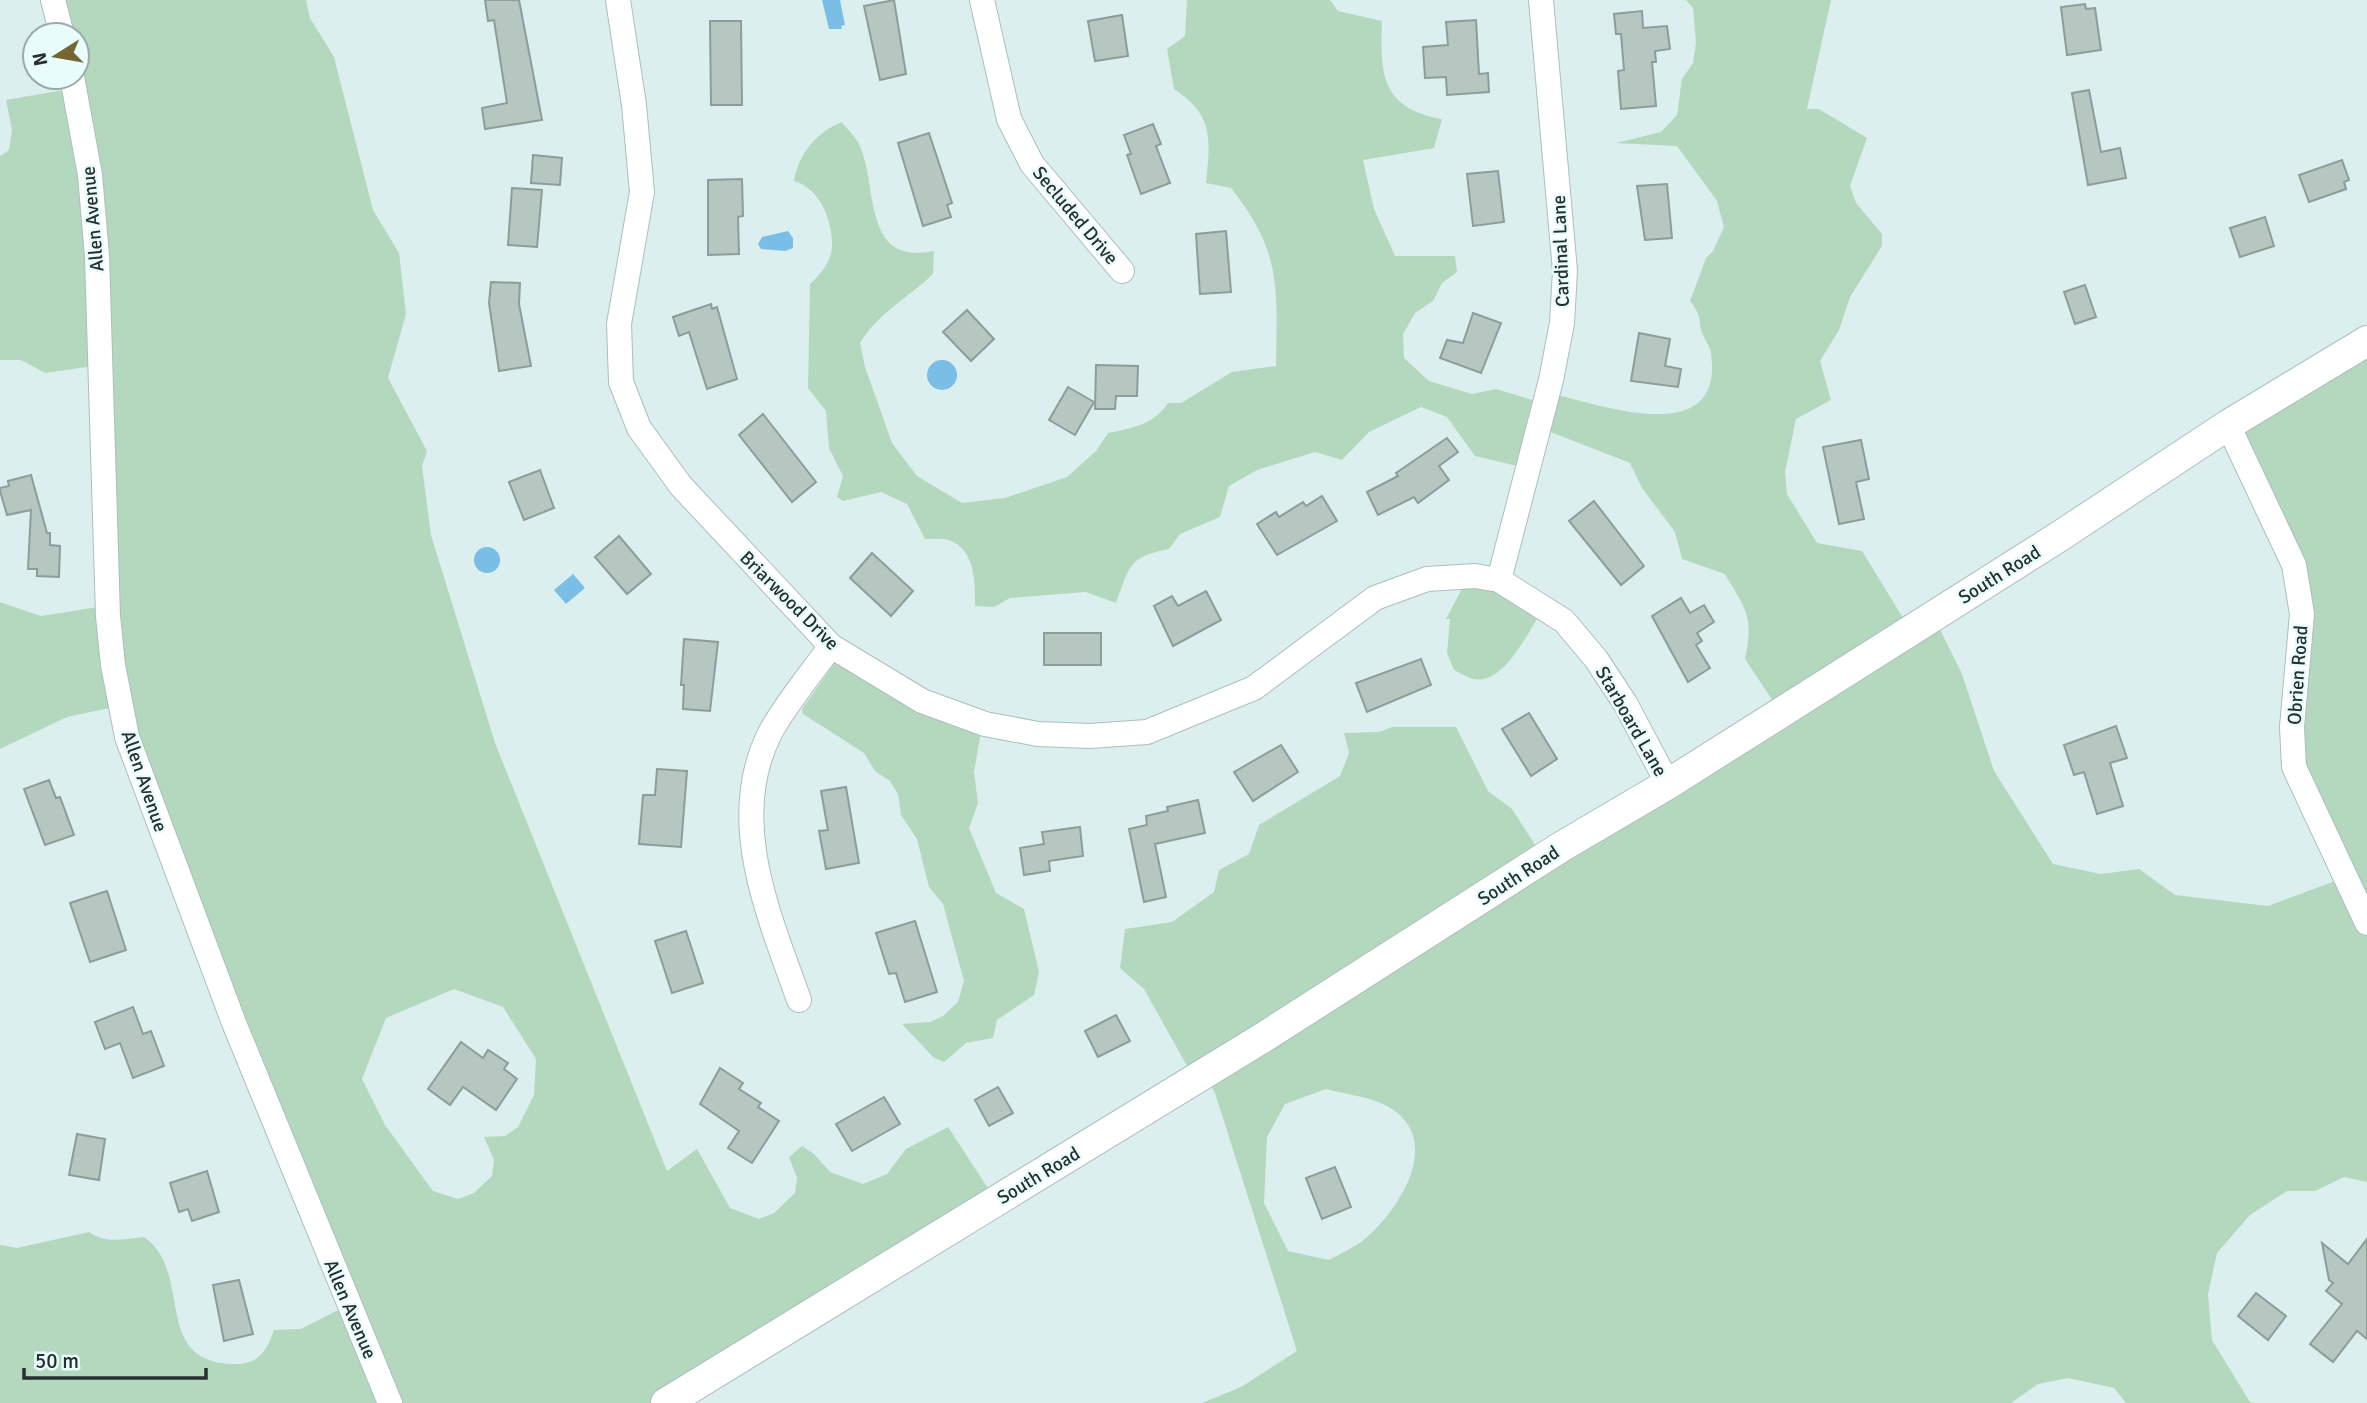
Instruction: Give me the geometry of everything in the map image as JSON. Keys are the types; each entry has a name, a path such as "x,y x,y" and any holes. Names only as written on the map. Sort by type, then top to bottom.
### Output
{"street":[{"path":"53,0 58,21"},
{"name":"Briarwood Drive","path":"618,0 634,105 642,192 619,324 621,382 639,428 681,486 831,646 922,701 985,724 1038,734 1090,736 1147,732 1254,688 1375,598 1427,579 1475,576 1499,580"},
{"name":"Secluded Drive","path":"982,0 1009,119 1032,164 1122,271"},
{"name":"Cardinal Lane","path":"1499,580 1551,380 1562,323 1564,271 1541,0"},
{"name":"Allen Avenue","path":"75,91 90,175 97,256 108,616 113,665 127,737 234,1023 390,1403"},
{"name":"South Road","path":"666,1403 1264,1037 1561,847 1668,784 2060,536 2228,425 2367,341"},
{"name":"Obrien Road","path":"2228,425 2294,565 2302,614 2292,727 2294,767 2367,923"},
{"name":"Starboard Lane","path":"1499,580 1564,621 1596,659 1625,703 1668,784"},
{"path":"799,1000 772,924 757,868 750,811 754,774 771,732 831,646"}],"green space":[{"path":"48,0 306,0 310,18 334,57 373,210 399,253 406,314 388,378 427,451 422,466 431,535 495,743 667,1171 697,1149 730,1208 759,1219 774,1213 795,1193 797,1178 789,1157 802,1146 814,1154 830,1172 863,1184 887,1174 906,1149 948,1127 995,1199 661,1403 0,1403 0,1245 17,1248 89,1232 109,1239 144,1237 159,1253 168,1272 183,1334 193,1350 211,1361 239,1364 252,1361 266,1348 274,1330 301,1329 342,1308 114,707 67,717 0,749 0,602 41,616 98,607 94,366 45,373 21,360 0,360 0,156 9,150 12,130 6,100 58,91 91,91 91,21 54,21","holes":["454,989 503,1007 536,1059 534,1095 518,1127 505,1136 484,1137 494,1160 492,1176 474,1193 458,1199 433,1191 385,1125 362,1079 386,1018"]},
{"path":"1187,0 1330,0 1338,11 1382,21 1382,57 1388,86 1407,106 1422,114 1442,119 1434,148 1363,160 1374,209 1395,256 1455,256 1457,272 1442,283 1433,301 1415,313 1403,334 1404,358 1429,381 1472,394 1496,389 1546,404 1558,395 1601,406 1653,414 1676,412 1696,405 1708,389 1711,350 1701,330 1697,311 1690,301 1706,258 1713,251 1724,227 1717,201 1677,146 1616,143 1661,132 1677,115 1682,79 1693,63 1696,43 1693,8 1686,0 1831,0 1807,109 1819,109 1867,138 1850,186 1856,203 1882,234 1882,246 1850,297 1839,330 1820,361 1831,400 1796,419 1785,472 1787,494 1817,543 1862,551 1908,626 1932,613 1962,674 1994,771 2053,864 2101,874 2139,869 2175,895 2268,906 2346,877 2318,816 2299,740 2311,614 2225,428 2367,337 2367,1182 2344,1177 2315,1191 2287,1191 2250,1215 2217,1253 2208,1294 2212,1340 2250,1402 2255,1403 2126,1403 2114,1388 2068,1378 2038,1384 2011,1403 1202,1403 1241,1387 1297,1351 1215,1093 1205,1075 1191,1073 1144,989 1120,968 1125,929 1172,922 1214,892 1219,870 1249,854 1259,825 1340,776 1349,753 1344,733 1379,732 1392,727 1456,727 1488,791 1512,809 1539,851 1777,707 1745,659 1749,633 1746,614 1725,574 1682,559 1675,532 1642,488 1630,463 1548,431 1526,468 1475,456 1447,417 1421,407 1369,432 1342,460 1315,452 1257,470 1229,486 1220,517 1180,534 1169,549 1137,560 1128,572 1116,603 1086,592 1010,598 994,607 975,606 972,568 964,551 949,540 925,539 907,504 881,492 843,501 837,497 843,476 829,448 826,411 808,388 810,284 827,263 832,237 818,198 794,181 800,162 810,145 824,132 842,122 859,144 883,235 894,247 911,252 934,251 933,274 884,314 860,343 865,367 892,443 917,476 962,503 1005,498 1067,477 1096,451 1108,433 1149,421 1168,403 1181,403 1232,372 1276,366 1276,292 1268,252 1248,211 1231,188 1206,183 1207,130 1197,109 1174,89 1167,49 1185,36","holes":["1326,1089 1376,1101 1402,1117 1412,1133 1415,1151 1412,1170 1393,1208 1362,1241 1329,1260 1288,1251 1264,1203 1267,1137 1285,1104"]},
{"path":"1468,577 1541,612 1505,666 1485,679 1472,678 1454,670 1447,653 1450,619 1446,619"},
{"path":"841,654 982,726 974,772 978,803 969,828 996,893 1024,909 1039,972 1034,995 997,1020 993,1038 966,1043 944,1062 934,1058 902,1024 930,1022 943,1016 958,1002 964,981 943,904 929,887 917,839 901,815 898,794 890,781 875,771 864,753 803,714 802,709"}],"water":[{"path":"822,0 840,0 845,25 841,26 842,29 829,29"},
{"path":"788,231 793,238 793,248 785,251 761,249 758,244 762,237"},
{"path":"942,360 953,364 957,375 953,386 942,390 931,386 927,375 931,364"},
{"path":"487,547 496,551 500,560 496,569 487,573 478,569 474,560 478,551"},
{"path":"573,574 585,588 566,604 554,590"}],"building":[{"path":"485,0 519,0 542,120 485,129 482,108 507,103 494,20 488,21"},
{"path":"894,0 906,74 880,80 864,6"},
{"path":"2085,4 2086,9 2095,8 2101,50 2067,55 2061,7"},
{"path":"1642,11 1643,28 1667,26 1670,49 1655,51 1656,62 1652,62 1656,106 1621,109 1618,71 1624,70 1621,34 1616,34 1614,14"},
{"path":"1122,15 1128,56 1095,61 1088,21"},
{"path":"1476,20 1479,74 1488,73 1489,92 1447,95 1446,77 1425,78 1423,47 1448,45 1446,22"},
{"path":"710,21 741,21 742,105 711,105"},
{"path":"2089,90 2101,152 2120,148 2126,178 2088,185 2072,93"},
{"path":"1153,124 1161,144 1156,146 1170,183 1141,194 1127,155 1131,154 1124,135"},
{"path":"929,133 952,203 947,205 951,217 923,226 898,143"},
{"path":"533,155 562,158 560,185 531,183"},
{"path":"2342,160 2349,180 2344,182 2346,189 2309,202 2299,175"},
{"path":"1498,171 1504,222 1473,226 1467,174"},
{"path":"742,179 743,216 738,217 739,254 708,255 708,180"},
{"path":"1667,184 1672,238 1645,240 1637,186"},
{"path":"512,188 542,190 537,247 508,245"},
{"path":"2265,217 2274,246 2240,257 2230,228"},
{"path":"1226,231 1231,292 1200,294 1196,234"},
{"path":"491,282 520,283 519,304 531,366 499,371 489,303"},
{"path":"2085,285 2096,317 2075,324 2064,292"},
{"path":"711,304 712,309 717,307 737,379 707,389 689,332 679,336 673,317"},
{"path":"967,310 994,339 971,361 943,332"},
{"path":"1473,313 1501,323 1481,373 1440,358 1447,340 1463,343"},
{"path":"1639,333 1670,339 1665,366 1681,369 1678,387 1631,381"},
{"path":"1096,365 1138,366 1137,396 1116,396 1115,409 1095,409"},
{"path":"1068,387 1094,402 1075,435 1049,420"},
{"path":"763,414 816,482 792,502 739,435"},
{"path":"1447,438 1458,452 1439,466 1449,480 1418,503 1414,497 1378,515 1367,492 1398,476 1396,473"},
{"path":"1861,440 1869,479 1856,482 1864,519 1839,524 1823,447"},
{"path":"540,470 554,508 524,520 509,482"},
{"path":"31,475 47,533 50,533 50,545 60,546 59,577 37,576 37,569 28,569 31,510 7,515 0,491 0,488 9,486 8,481"},
{"path":"1322,496 1337,521 1277,555 1257,524 1276,512 1279,517 1303,502 1306,506"},
{"path":"1594,501 1644,566 1621,585 1569,521"},
{"path":"619,536 651,574 627,594 595,557"},
{"path":"872,553 913,591 891,616 850,578"},
{"path":"1206,591 1221,620 1173,646 1154,606 1172,596 1178,606"},
{"path":"1681,598 1690,613 1704,605 1714,622 1697,633 1702,641 1696,645 1710,668 1688,682 1652,616"},
{"path":"1044,633 1101,633 1101,665 1044,665"},
{"path":"684,639 718,642 710,711 683,709 684,685 681,685"},
{"path":"1421,659 1431,685 1367,712 1356,683"},
{"path":"1529,713 1557,759 1531,776 1502,729"},
{"path":"2116,726 2127,758 2110,763 2123,806 2097,814 2084,772 2074,775 2064,745"},
{"path":"1281,745 1298,772 1253,801 1234,772"},
{"path":"657,769 687,771 681,847 639,844 643,795 655,795"},
{"path":"49,780 56,798 60,797 74,835 45,845 24,789"},
{"path":"846,787 859,863 826,869 819,831 828,830 821,791"},
{"path":"1198,800 1205,833 1155,844 1166,897 1144,902 1129,829 1147,825 1146,816 1168,811 1167,807"},
{"path":"1080,827 1083,856 1049,861 1050,871 1024,875 1020,848 1044,844 1042,832"},
{"path":"107,891 126,950 90,962 70,903"},
{"path":"915,921 937,992 905,1002 896,973 889,974 876,933"},
{"path":"686,931 703,983 672,993 655,941"},
{"path":"133,1007 143,1034 151,1031 164,1066 133,1078 120,1043 105,1049 95,1022"},
{"path":"1116,1015 1130,1041 1098,1057 1085,1031"},
{"path":"461,1042 483,1058 488,1050 508,1063 504,1069 517,1079 496,1110 463,1087 450,1105 428,1089"},
{"path":"720,1068 743,1083 739,1089 761,1103 758,1107 779,1121 752,1163 728,1148 739,1131 700,1104"},
{"path":"998,1087 1013,1113 989,1126 975,1100"},
{"path":"884,1097 900,1124 852,1151 836,1124"},
{"path":"77,1134 105,1139 99,1180 69,1175"},
{"path":"1335,1167 1351,1207 1322,1219 1306,1178"},
{"path":"207,1171 219,1212 192,1221 188,1209 179,1212 170,1183"},
{"path":"2367,1239 2367,1339 2357,1331 2333,1362 2310,1344 2342,1304 2326,1291 2333,1283 2329,1280 2322,1243 2348,1264"},
{"path":"239,1280 253,1334 224,1341 213,1285"},
{"path":"2256,1293 2286,1316 2268,1340 2238,1316"}]}
